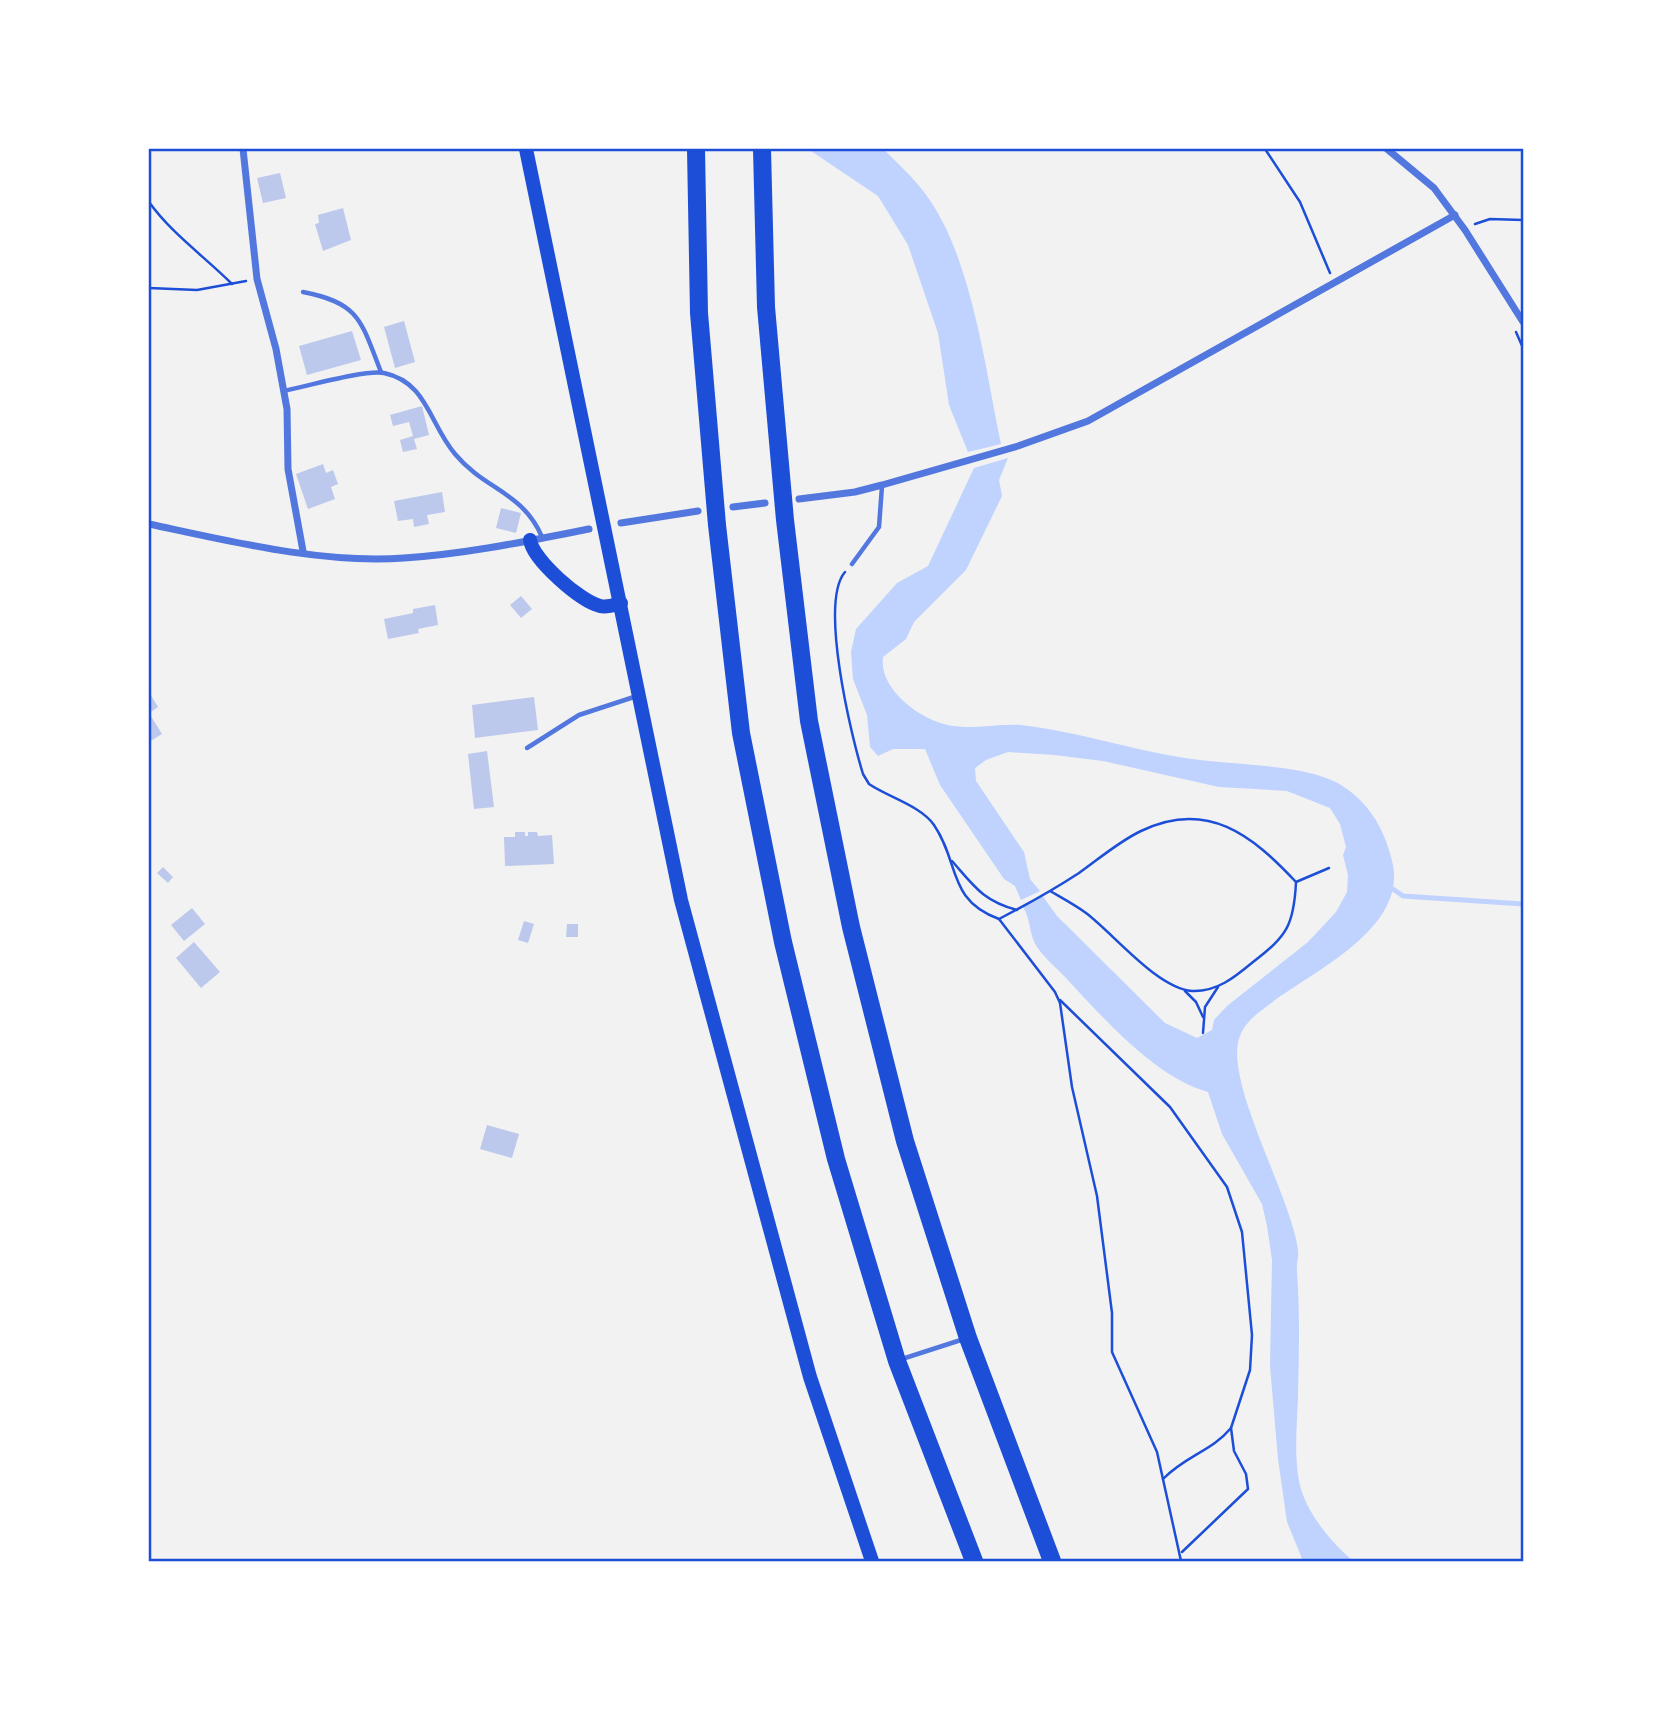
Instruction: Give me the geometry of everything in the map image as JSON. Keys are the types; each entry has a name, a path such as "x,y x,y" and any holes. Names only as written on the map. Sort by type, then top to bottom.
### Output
{"highway":[{"path":"696,149 699,313 717,524 741,733 783,942 836,1159 897,1361 974,1561"},
{"path":"762,149 766,307 785,520 808,721 850,927 905,1141 968,1338 1052,1561"}],"main road":[{"path":"526,149 681,900 810,1377 873,1561"},
{"path":"536,539 535,556 581,596 598,606 621,603"}],"street":[{"path":"243,149 257,279 283,391 288,469 303,551"},
{"path":"1387,149 1434,188 1455,215 1523,321"},
{"path":"799,499 882,485 1018,446 1088,421 1455,215"},
{"path":"733,507 765,503"},
{"path":"621,523 698,511"},
{"path":"149,524 232,541 350,558 402,558 589,529"}],"lane":[{"path":"303,292 332,298 352,310 363,326 381,372"},
{"path":"283,391 381,372 411,383 442,438 458,457 492,487 523,505 534,517 536,539"},
{"path":"852,564 879,527 882,485"},
{"path":"527,748 579,715 638,695"},
{"path":"897,1361 968,1338"}],"path":[{"path":"1265,149 1300,202 1334,283"},
{"path":"149,202 175,234 195,247 232,284"},
{"path":"1465,230 1490,219 1523,220"},
{"path":"149,288 197,290 257,279"},
{"path":"852,564 841,576 835,592 833,619 863,774 869,784 933,823 971,906 999,919 1058,998 1170,1107 1227,1187 1242,1232 1252,1335 1250,1370 1231,1428 1221,1440 1179,1462 1163,1479"},
{"path":"999,919 1050,891 1140,831 1165,821 1184,818 1225,826 1242,833 1272,857 1296,883 1294,915 1275,945 1218,987 1193,991 1171,986 1085,912 1050,891"},
{"path":"949,858 982,895 992,902 1017,910"},
{"path":"1296,883 1329,868"},
{"path":"1203,1018 1218,987"},
{"path":"1183,989 1196,1002 1203,1018 1203,1033"},
{"path":"1058,998 1072,1087 1097,1196 1112,1313 1112,1352 1157,1452 1181,1561"},
{"path":"1181,1553 1248,1489 1246,1474 1234,1451 1231,1428"}],"water":[{"path":"808,149 883,149 933,205 947,230 968,289 1001,444 968,452 949,405 938,333 908,245 878,196"},
{"path":"1008,458 999,480 1002,496 966,570 914,622 906,639 883,657 883,668 893,690 922,715 953,726 1021,725 1066,732 1178,757 1275,767 1314,774 1344,787 1362,802 1376,820 1389,850 1394,884 1387,906 1374,925 1335,960 1254,1016 1240,1036 1237,1055 1249,1108 1284,1201 1298,1250 1296,1450 1299,1481 1307,1504 1320,1526 1353,1561 1303,1561 1287,1522 1278,1459 1270,1366 1272,1260 1267,1226 1262,1204 1222,1134 1208,1092 1169,1074 1113,1028 1034,943 1023,907 1042,895 1057,916 1165,1023 1197,1038 1212,1030 1214,1020 1227,1006 1308,942 1336,912 1347,892 1348,875 1343,855 1346,847 1340,824 1330,808 1287,791 1219,787 1103,761 1008,752 986,760 975,768 976,781 1024,852 1030,879 1040,891 1021,900 1015,886 1004,879 940,785 925,749 893,749 878,756 870,747 867,715 853,679 851,652 856,629 897,583 928,566 974,468"}],"building":[{"path":"280,173 286,198 263,203 257,178"},
{"path":"343,208 351,240 323,251 315,224 319,223 318,215"},
{"path":"404,321 415,362 395,368 384,327"},
{"path":"352,331 361,360 307,375 299,346"},
{"path":"422,406 429,435 414,439 417,449 403,452 400,440 413,436 409,422 393,426 390,415"},
{"path":"323,464 326,473 333,470 338,484 331,487 335,499 308,509 296,474"},
{"path":"442,492 445,512 427,515 429,524 414,527 413,519 398,521 394,501"},
{"path":"501,508 521,513 516,533 496,528"},
{"path":"521,596 532,609 521,618 510,605"},
{"path":"435,605 438,625 418,629 419,633 388,639 384,619"},
{"path":"149,692 158,707 149,713"},
{"path":"534,697 538,730 475,738 472,705"},
{"path":"149,713 162,734 149,742"},
{"path":"487,751 494,807 474,809 468,754"},
{"path":"515,832 525,832 525,836 528,836 528,832 537,832 538,836 552,835 554,864 505,866 504,837 515,837"},
{"path":"163,867 173,877 168,883 157,873"},
{"path":"192,908 205,924 184,941 171,925"},
{"path":"524,921 534,924 528,943 518,940"},
{"path":"567,924 578,924 578,937 566,937"},
{"path":"194,942 220,972 201,988 176,958"},
{"path":"487,1125 519,1134 512,1158 480,1149"}],"waterway":[{"path":"1387,885 1403,896 1523,904"}]}
